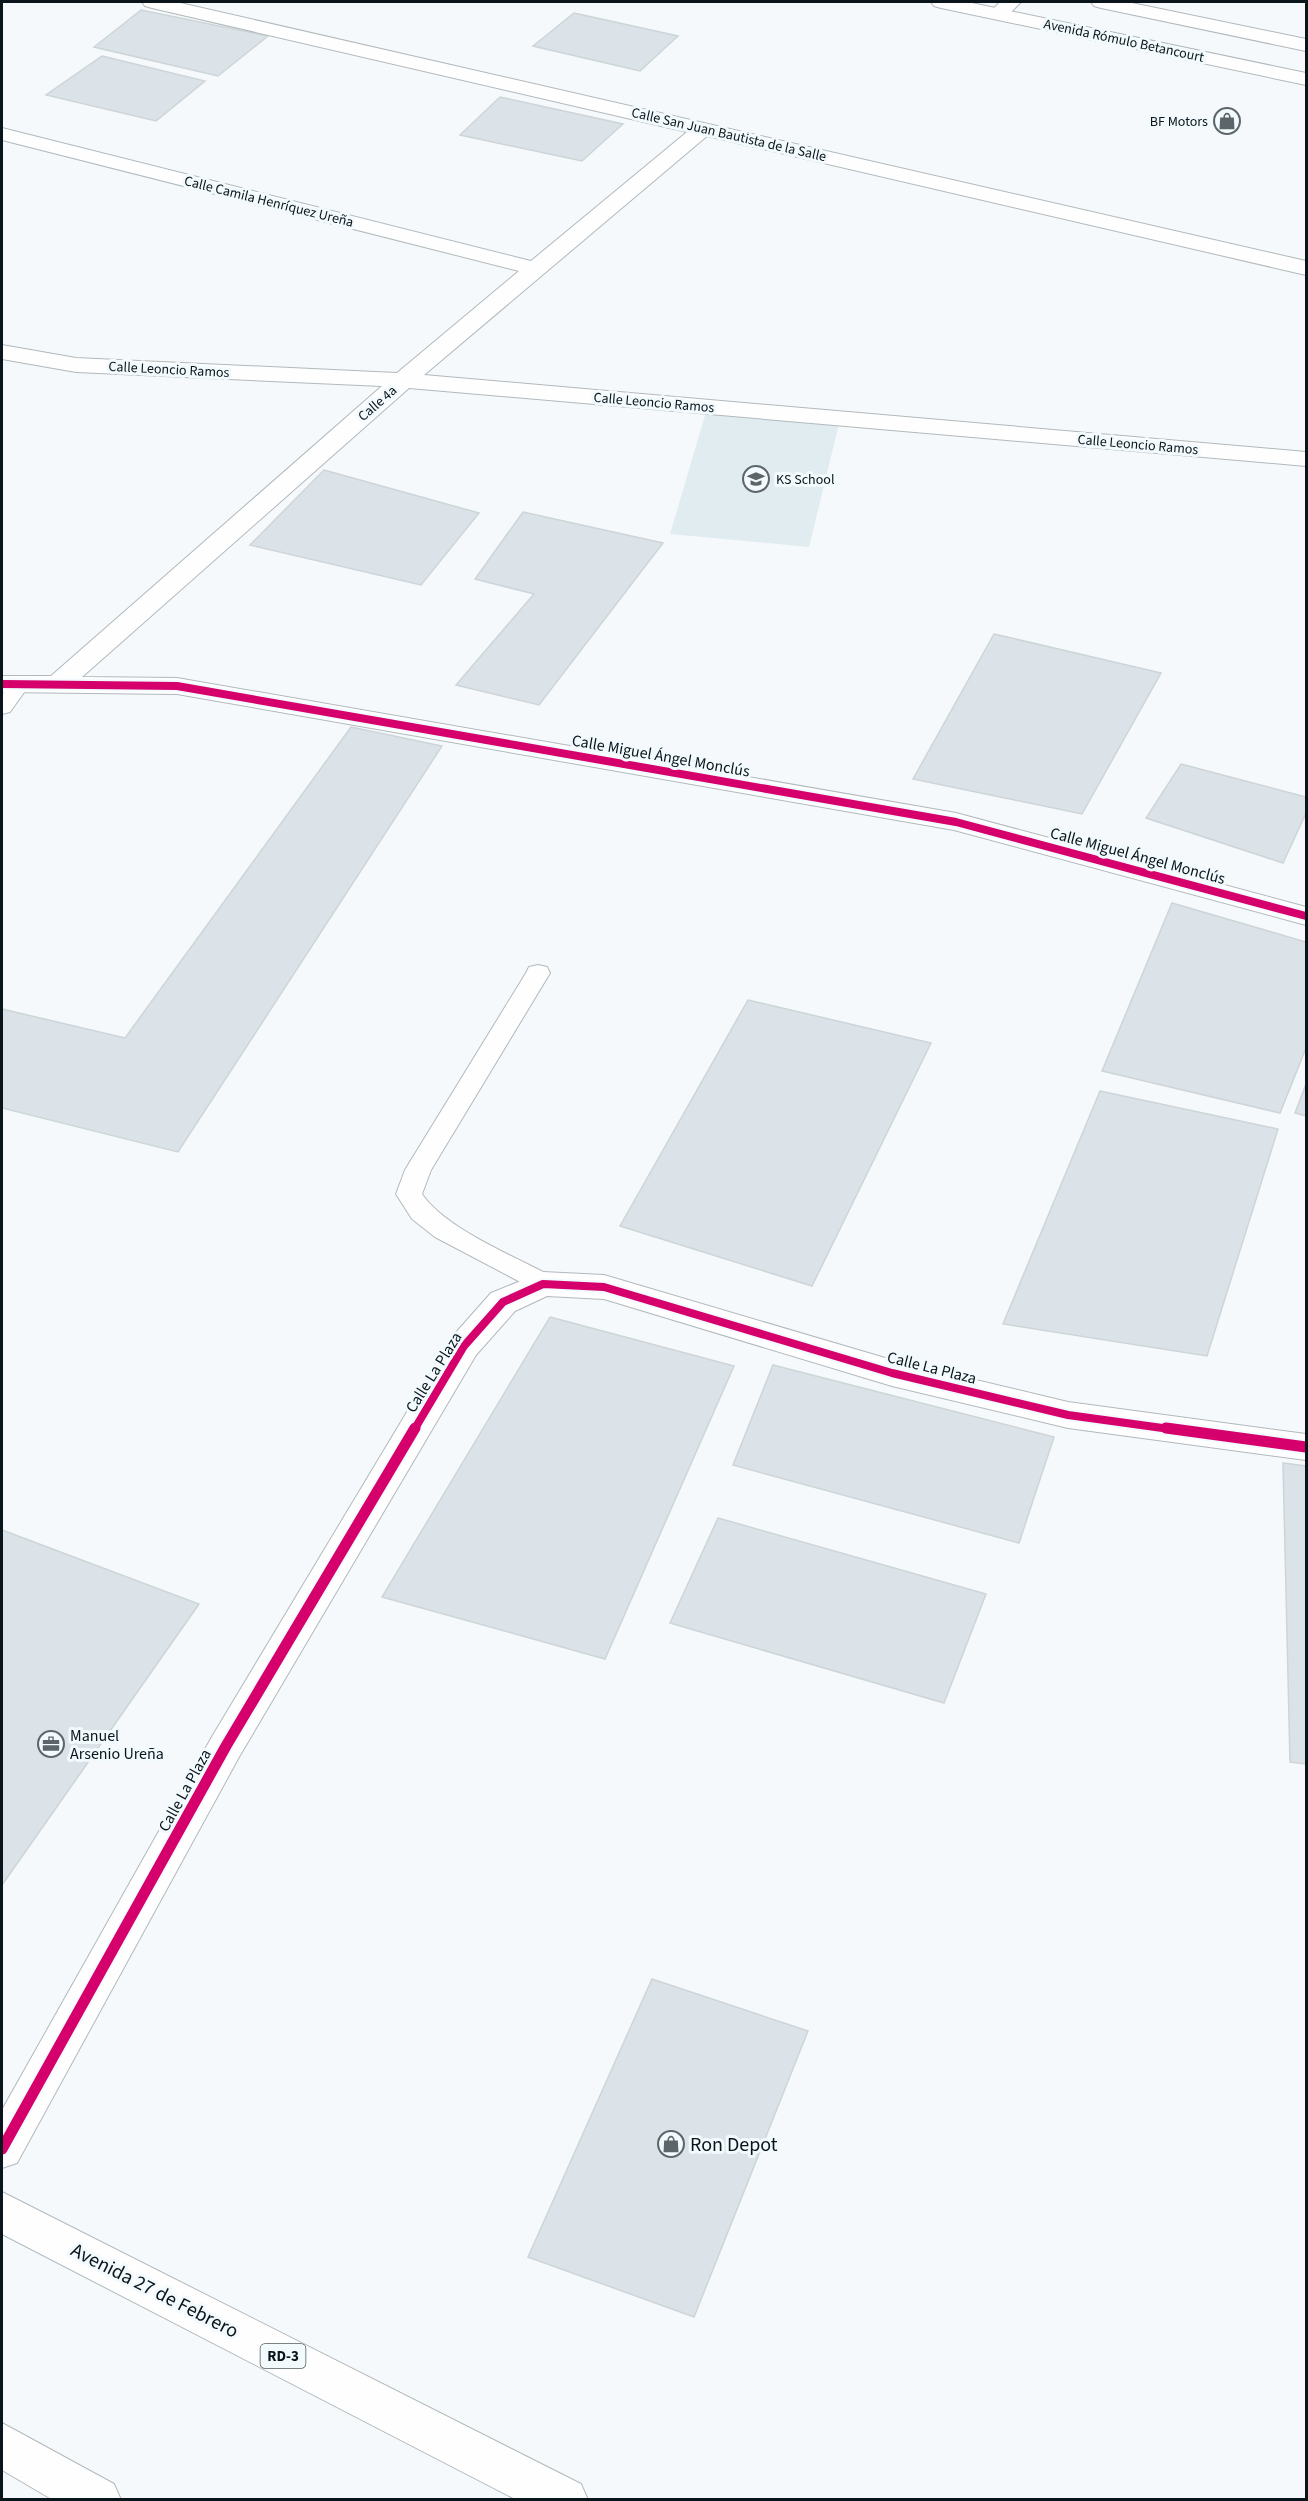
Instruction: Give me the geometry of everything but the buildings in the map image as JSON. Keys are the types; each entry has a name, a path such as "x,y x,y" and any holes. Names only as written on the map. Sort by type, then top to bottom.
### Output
{"main road":[{"name":"Calle San Juan Bautista de la Salle","path":"152,2 1306,268"},
{"name":"Avenida Rómulo Betancourt","path":"941,2 1005,8 1306,79"},
{"name":"Avenida Rómulo Betancourt","path":"1101,2 1306,45"},
{"name":"Calle 4a","path":"57,685 403,380 704,128"},
{"name":"Calle Camila Henríquez Ureña","path":"2,134 536,269"},
{"name":"Calle Leoncio Ramos","path":"2,352 76,365 403,380 1306,459"},
{"name":"Calle Miguel Ángel Monclús","path":"10,684 177,686 956,822 1306,916"},
{"name":"Calle La Plaza","path":"2,2149 226,1746 464,1346 503,1302 543,1284 604,1287 892,1373 1068,1415 1306,1447"},
{"name":"Avenida 27 de Febrero","path":"2,2212 565,2499"},
{"path":"2,2445 98,2499"}],"lane":[{"path":"2,707 10,684"},
{"path":"538,973 418,1170 409,1194 421,1212 444,1230 543,1284"}],"shaded area":[{"name":"KS School","path":"706,412 839,424 809,547 670,534"}],"cycle path":[{"path":"2,684 177,686 956,822 1306,916"},
{"path":"2,2149 226,1746 464,1346 503,1302 543,1284 604,1287 892,1373 1068,1415 1306,1447"}],"place":[{"name":"BF Motors","path":"1227,121"},
{"name":"KS School","path":"756,479"},
{"name":"Manuel Arsenio Ureña","path":"51,1744"},
{"name":"Ron Depot","path":"671,2144"}]}
